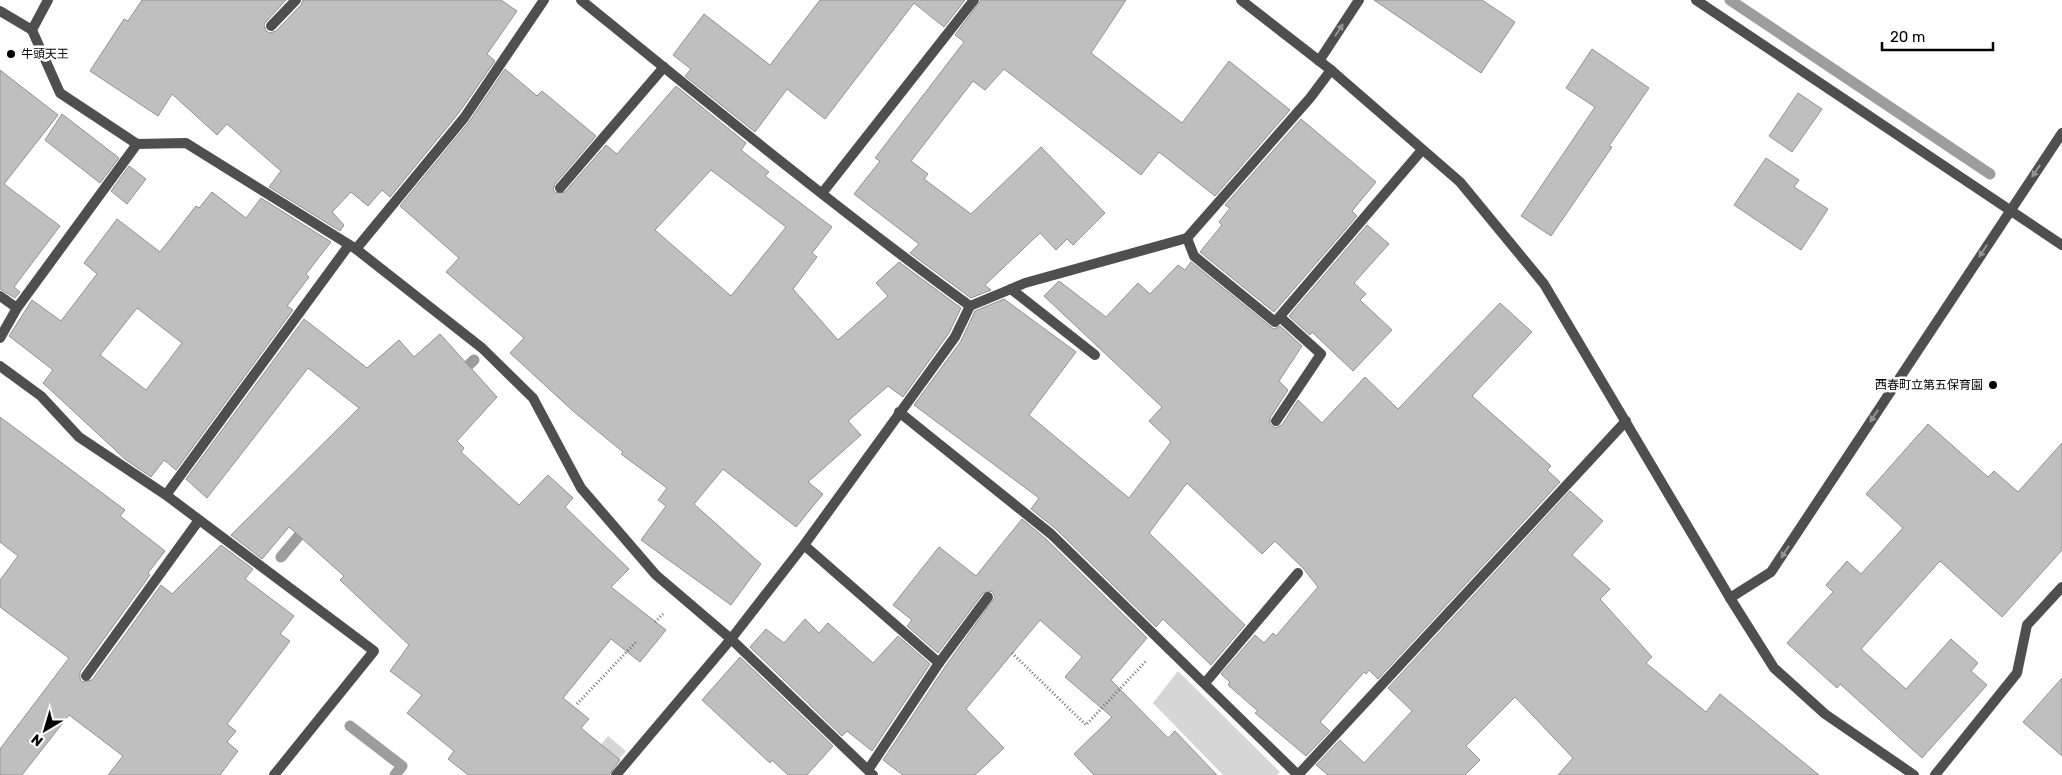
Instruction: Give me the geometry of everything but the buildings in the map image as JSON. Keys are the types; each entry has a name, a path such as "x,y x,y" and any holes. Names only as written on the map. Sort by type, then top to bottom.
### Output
{"street":[{"path":"32,30 48,0"},
{"path":"271,26 296,0"},
{"path":"166,495 353,248 464,118 544,0"},
{"path":"581,0 664,68 823,192 865,229 970,306"},
{"path":"823,192 974,0"},
{"path":"1242,0 1330,70 1460,182 1544,284 1730,598 1774,668 1825,714 1903,772 1914,775"},
{"path":"1318,61 1359,0"},
{"path":"1696,0 2062,245"},
{"path":"0,11 32,30 60,93 137,144 186,143 353,248 482,348 532,398 581,488 656,575 731,639 870,772 939,663 988,597"},
{"path":"560,188 664,68"},
{"path":"616,775 731,639 804,545 955,337 970,306 1025,283 1187,238 1310,98 1330,70"},
{"path":"1730,598 1771,572 2009,210 2062,133"},
{"path":"0,338 17,308 137,144"},
{"path":"1187,238 1194,256 1275,322 1422,150"},
{"path":"1011,289 1095,355"},
{"path":"0,296 17,308"},
{"path":"1276,421 1321,354 1280,317"},
{"path":"0,366 41,396 79,437 166,495 374,651 274,775"},
{"path":"899,412 1051,534 1298,775 1626,421"},
{"path":"86,676 199,520"},
{"path":"804,545 939,663"},
{"path":"1205,683 1298,574"},
{"path":"1935,775 2017,673 2027,625 2062,587"}],"path":[{"path":"577,704 636,642"},
{"path":"1012,653 1086,725 1163,642"}],"shaded area":[{"path":"1178,671 1280,772 1277,775 1223,775 1153,703"},
{"path":"608,736 626,751 605,775 576,775"}],"waterway":[{"path":"1730,0 1990,174"},
{"path":"457,376 474,360"},
{"path":"281,557 308,525"},
{"path":"350,726 402,766 395,775"}],"place":[{"name":"牛頭天王","path":"11,54"},
{"name":"西春町立第五保育園","path":"1993,385"}]}
